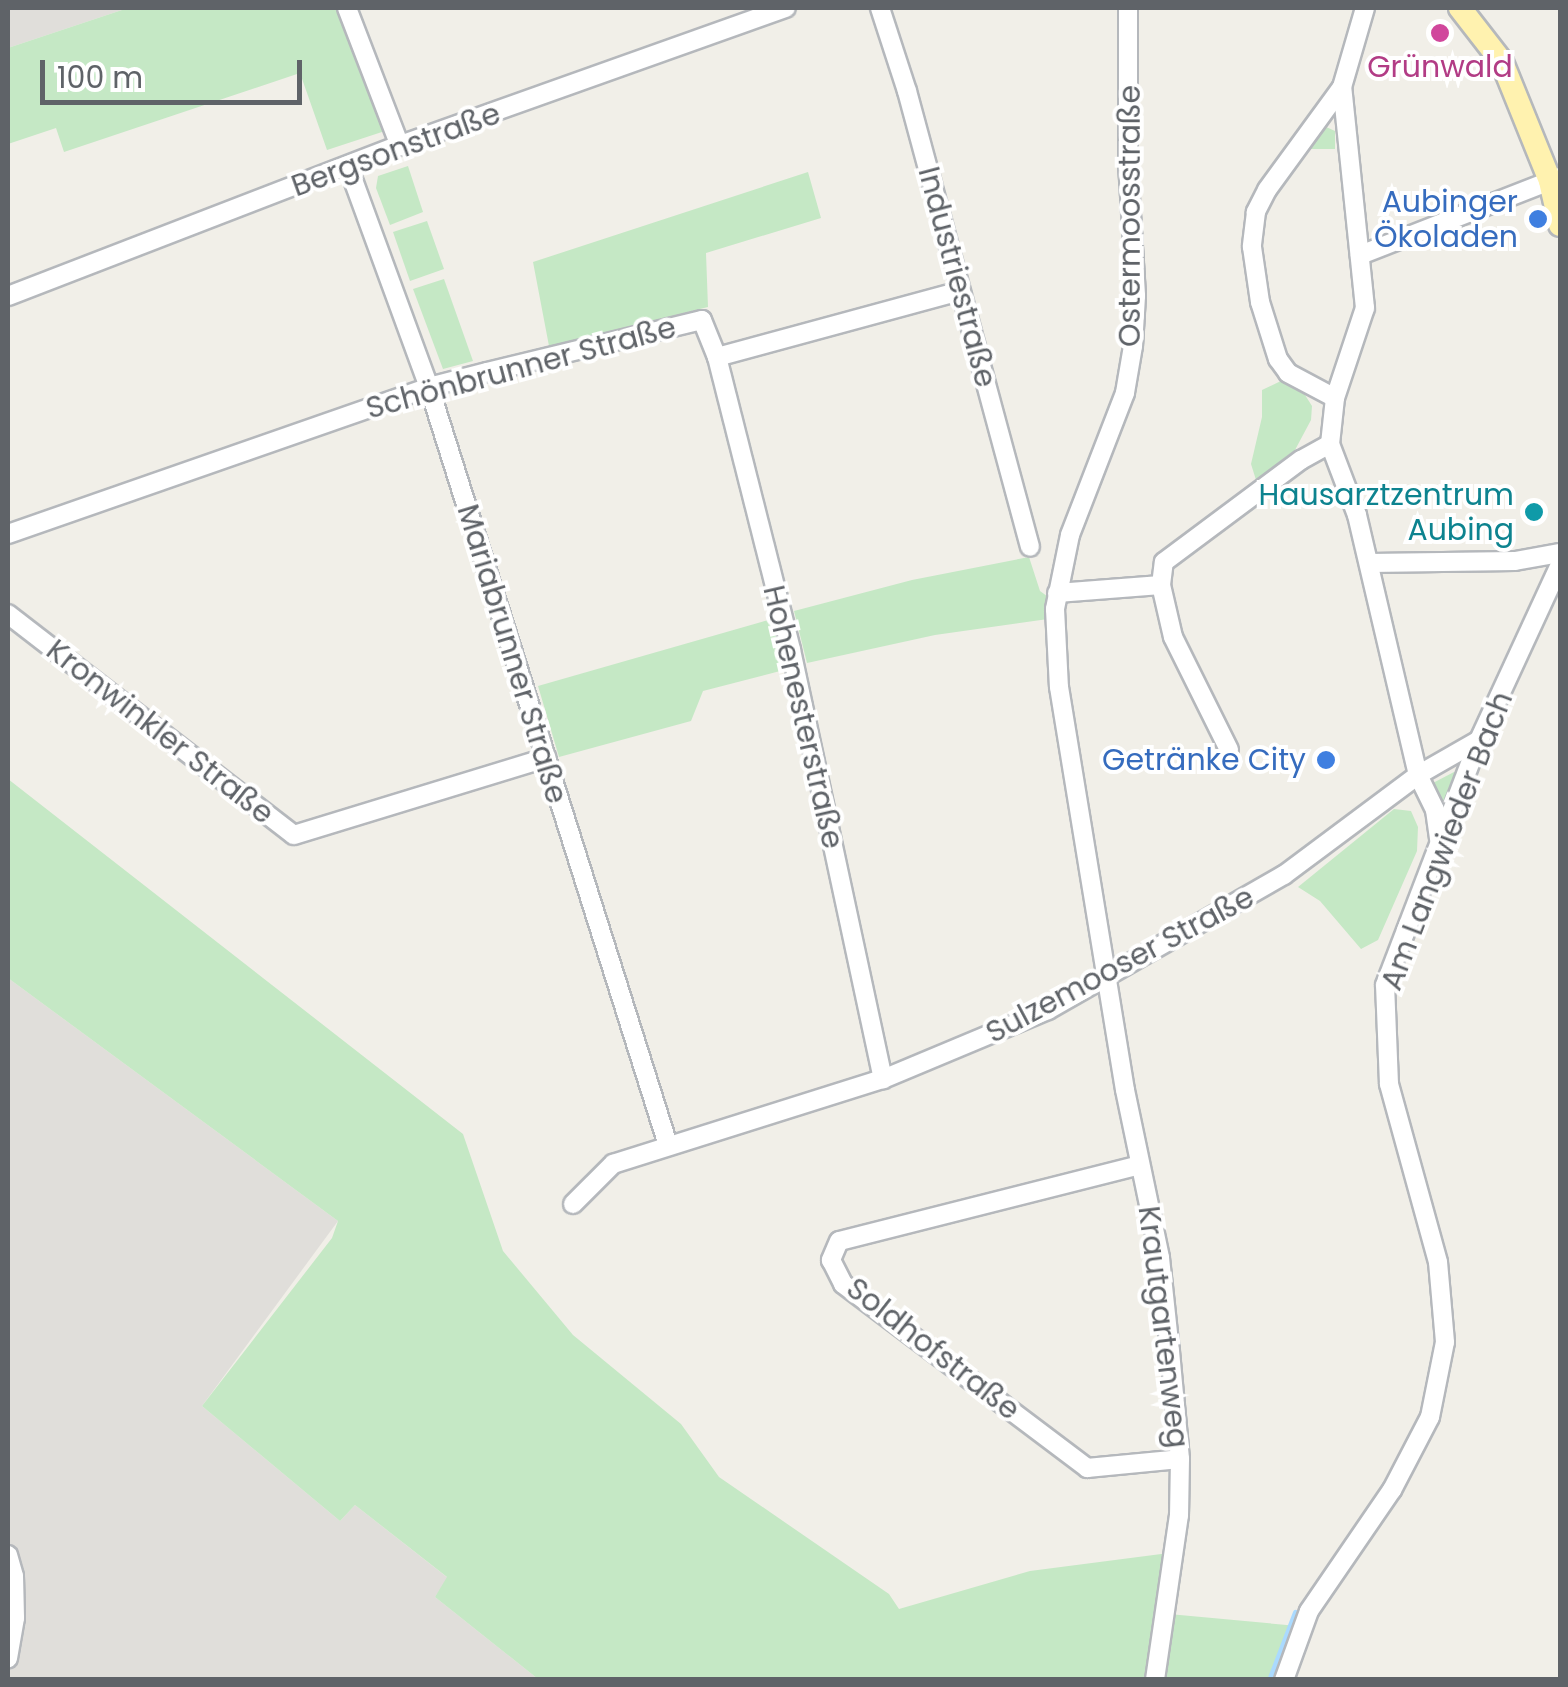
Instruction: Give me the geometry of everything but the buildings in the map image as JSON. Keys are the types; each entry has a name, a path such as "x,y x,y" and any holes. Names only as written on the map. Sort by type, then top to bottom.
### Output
{"main road":[{"path":"1465,10 1502,62 1555,179 1560,225"}],"street":[{"path":"347,8 400,146"},
{"name":"Bergsonstraße","path":"8,296 400,146 786,8"},
{"name":"Industriestraße","path":"880,8 1030,547"},
{"name":"Ostermoosstraße","path":"1057,593 1070,535 1125,393 1133,346 1136,296 1128,164 1128,8"},
{"path":"1335,398 1288,373 1278,359 1260,302 1252,246 1256,212 1268,190 1342,87 1365,8"},
{"path":"1342,87 1365,308 1335,398 1330,444 1370,562 1376,607 1418,774 1434,810 1439,843"},
{"name":"Mariabrunner Straße","path":"348,166 428,387 668,1144"},
{"path":"1360,255 1555,179"},
{"name":"Schönbrunner Straße","path":"8,534 428,387 702,320 716,357 960,291"},
{"name":"Hohenesterstraße","path":"716,357 791,650 883,1078"},
{"path":"1229,750 1172,637 1160,586 1164,562 1300,460 1330,444"},
{"path":"1370,562 1515,561 1560,553"},
{"name":"Am Langwieder Bach","path":"1284,1680 1310,1612 1392,1490 1430,1417 1445,1342 1438,1262 1399,1130 1383,1016 1385,985 1480,740 1560,565"},
{"path":"1110,976 1086,864 1058,688 1057,593 1160,586"},
{"name":"Kronwinkler Straße","path":"8,614 294,835 546,758"},
{"name":"Sulzemooser Straße","path":"573,1204 613,1164 883,1078 982,1041 1110,976 1284,875 1418,774 1480,740"},
{"name":"Krautgartenweg","path":"1110,976 1140,1164 1160,1258 1180,1458 1174,1568 1155,1680"},
{"name":"Soldhofstraße","path":"1140,1164 839,1241 831,1260 843,1284 1086,1468 1180,1458"},
{"path":"8,1555 14,1576 15,1618 8,1658"}],"shaded area":[{"path":"8,8 128,8 8,48"},
{"path":"8,978 338,1221 202,1406 340,1521 355,1505 448,1578 435,1597 538,1679 8,1679"}],"green space":[{"path":"128,8 343,8 385,131 327,150 300,73 64,152 56,128 8,144 8,48"},
{"path":"1324,126 1335,131 1335,149 1306,149"},
{"path":"408,166 423,212 390,225 376,188 378,176"},
{"path":"808,172 821,218 706,253 708,307 549,346 533,262"},
{"path":"427,221 444,269 410,281 393,232"},
{"path":"444,279 473,361 443,369 413,289"},
{"path":"1283,380 1300,387 1312,406 1311,420 1295,450 1256,480 1251,464 1262,417 1262,390"},
{"path":"1029,557 1040,591 1051,599 1048,619 935,635 807,663 794,611 912,580"},
{"path":"772,619 784,670 703,691 691,721 559,757 538,686"},
{"path":"1454,772 1459,774 1447,803 1440,804 1431,784"},
{"path":"8,779 463,1134 503,1251 573,1335 681,1424 719,1477 889,1594 899,1609 1030,1571 1169,1553 1158,1613 1309,1627 1292,1679 538,1679 435,1597 447,1577 355,1505 340,1521 202,1406 332,1238 338,1221 8,978"},
{"path":"1394,809 1411,811 1418,827 1417,851 1378,940 1361,949 1320,901 1298,887"}],"waterway":[{"path":"1269,1680 1295,1612"}],"place":[{"name":"Grünwald","path":"1440,33"},
{"name":"Aubinger Ökoladen","path":"1538,219"},
{"name":"Hausarztzentrum Aubing","path":"1534,512"},
{"name":"Getränke City","path":"1326,760"}]}
